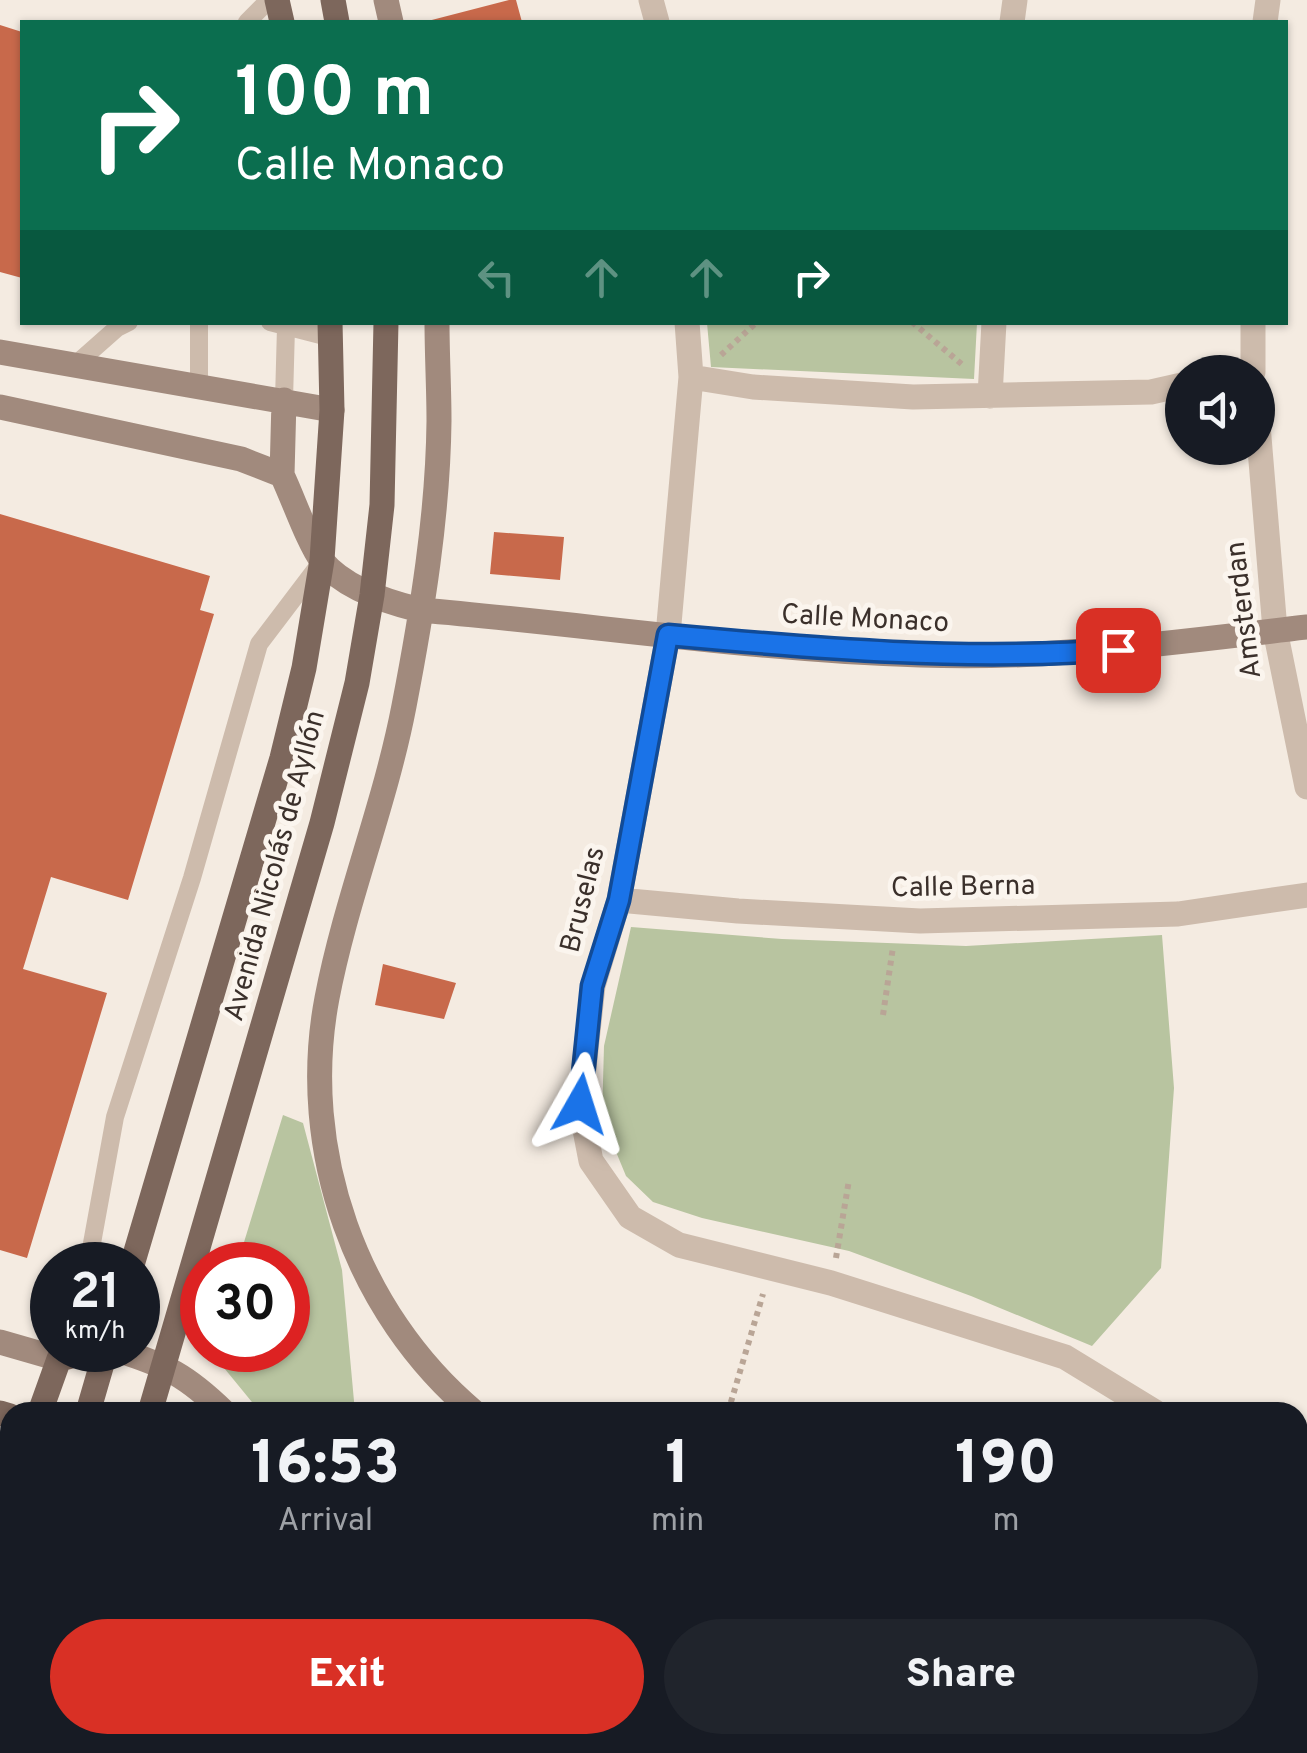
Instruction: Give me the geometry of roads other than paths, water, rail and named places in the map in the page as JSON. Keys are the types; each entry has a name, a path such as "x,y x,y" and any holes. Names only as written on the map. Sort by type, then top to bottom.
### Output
{"main road":[{"name":"Avenida Nicolás de Ayllón","path":"153,1402 322,823 357,683 382,505 386,325"},
{"name":"Avenida Nicolás de Ayllón","path":"139,1242 282,758 304,668 322,560 332,410 331,330"},
{"path":"43,1402 54,1372"},
{"path":"91,1402 100,1372"}],"street":[{"path":"436,325 439,423 420,610 390,768 333,966 321,1035 320,1102 332,1180 344,1223 370,1284 408,1344 464,1402"},
{"name":"Bruselas","path":"688,325 692,377 668,635 619,900 592,986 580,1104 590,1161 630,1217 679,1245 831,1284 1064,1357 1139,1402"},
{"path":"990,396 994,325"},
{"path":"1250,355 1253,325"},
{"path":"0,352 332,410"},
{"path":"692,377 753,386 913,397 1165,389"},
{"path":"284,400 282,475 322,560"},
{"path":"0,407 241,458 282,475"},
{"name":"Amsterdan","path":"1261,465 1275,630 1307,786"},
{"name":"Calle Monaco","path":"322,560 344,579 372,594 420,610 855,652 988,656 1118,650 1307,626"},
{"name":"Calle Berna","path":"619,900 897,920 1178,914 1307,895"},
{"path":"0,1342 30,1348"},
{"path":"160,1363 214,1402"}],"lane":[{"path":"249,20 269,0"},
{"path":"74,366 124,325"},
{"path":"198,387 199,325"},
{"path":"284,400 278,325 331,330"},
{"path":"92,1242 115,1117 192,878 259,644 322,560"}]}
